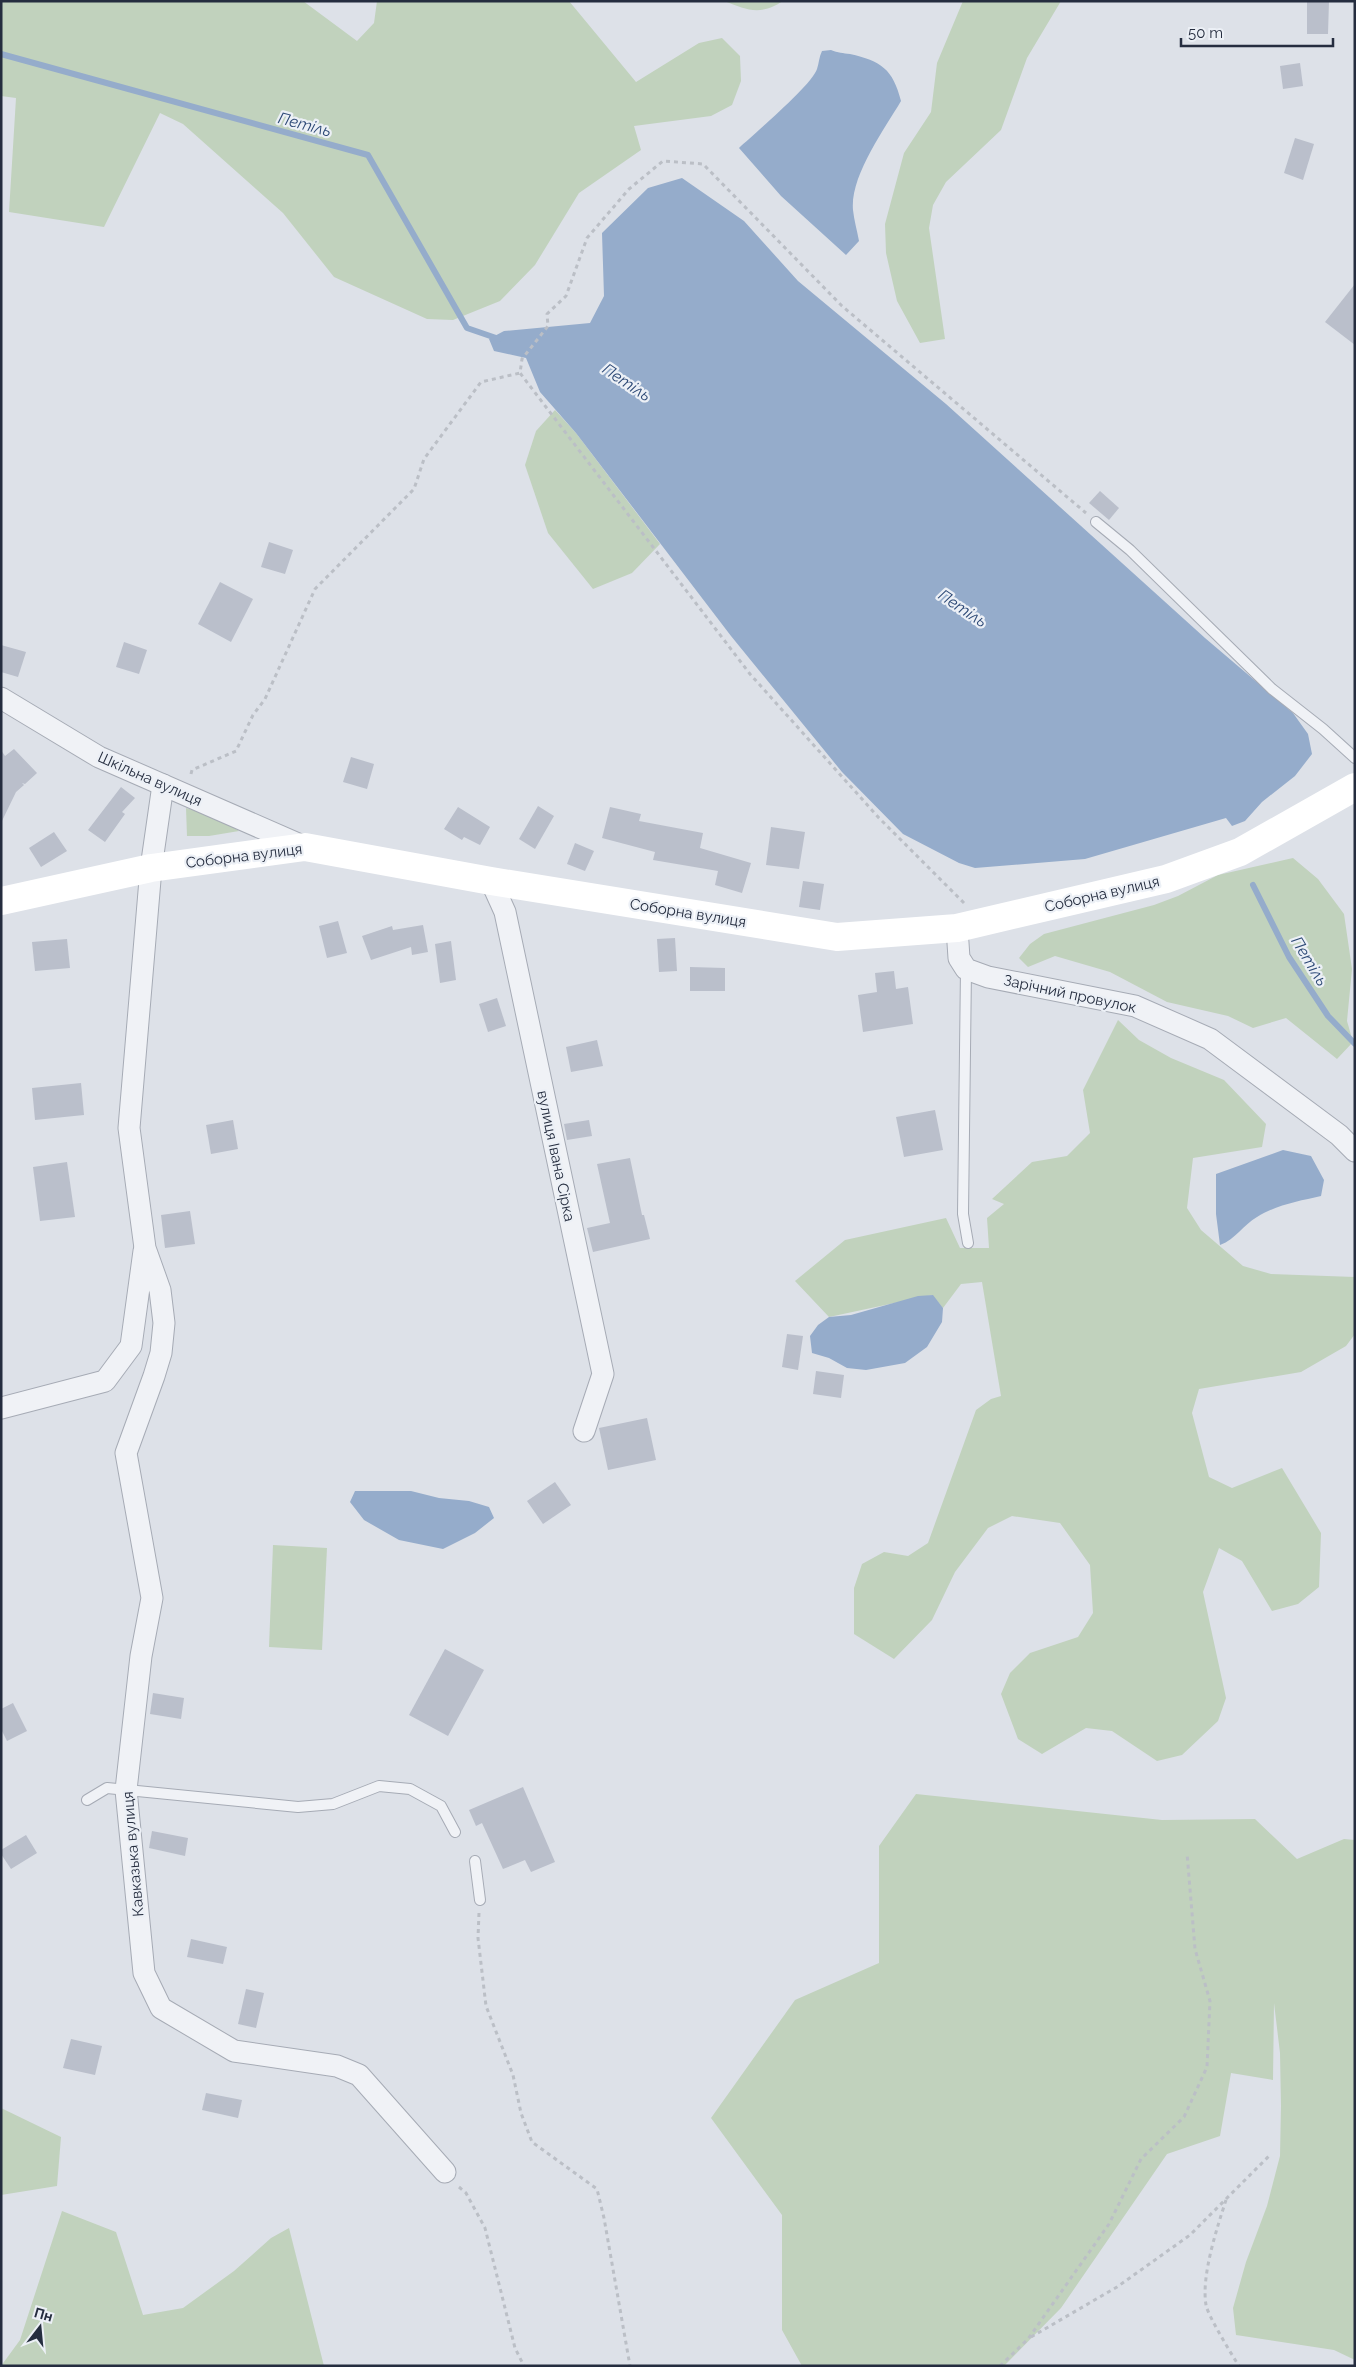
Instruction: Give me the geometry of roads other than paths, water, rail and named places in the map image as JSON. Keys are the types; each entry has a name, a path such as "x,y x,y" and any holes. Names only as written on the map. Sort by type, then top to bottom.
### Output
{"street":[{"name":"Шкільна вулиця","path":"1,698 99,757 305,847"},
{"name":"Соборна вулиця","path":"1,900 151,868 305,847 491,881 836,937 957,928 1166,879 1240,852 1355,787"},
{"path":"1,1408 105,1381 131,1346 145,1248 128,1128 151,868 173,789"},
{"name":"вулиця Івана Сірка","path":"491,881 505,912 602,1374 584,1431"},
{"path":"957,928 959,958 966,970"},
{"name":"Зарічний провулок","path":"966,970 988,977 1135,1006 1210,1039 1339,1134 1355,1151"},
{"name":"Кавказька вулиця","path":"145,1248 160,1290 164,1323 161,1353 126,1453 152,1598 141,1656 126,1790 144,1973 161,2008 234,2051 337,2066 358,2075 370,2091 445,2172"}],"lane":[{"path":"1096,522 1130,550 1272,689 1323,729 1355,758"},
{"path":"966,970 963,1214 968,1242"},
{"path":"86,1800 107,1788 298,1808 333,1804 379,1786 410,1789 441,1806 455,1832"},
{"path":"475,1861 480,1900"}],"water":[{"path":"831,50 870,60 884,68 894,81 901,101 862,168 854,197 853,210 859,241 846,255 781,196 739,148 805,86 817,69 822,51"},
{"path":"682,178 744,221 798,281 946,404 1205,638 1293,713 1308,734 1312,754 1295,776 1262,802 1245,821 1232,826 1226,818 1085,859 975,868 959,863 903,834 842,772 731,636 576,433 540,392 526,358 494,351 489,339 504,331 590,323 604,296 602,233 648,188"},
{"path":"1283,1150 1311,1156 1324,1180 1321,1196 1272,1209 1252,1220 1231,1239 1220,1245 1216,1214 1216,1174"},
{"path":"933,1295 943,1308 942,1322 927,1347 905,1363 866,1370 847,1368 829,1358 812,1353 810,1336 818,1325 829,1317 851,1315 918,1296"},
{"path":"355,1491 411,1491 439,1498 469,1501 489,1507 494,1518 475,1533 443,1549 399,1540 364,1520 350,1502"}],"waterway":[{"name":"Петіль","path":"1,54 368,155 467,328 499,339"},
{"name":"Петіль","path":"1253,885 1289,957 1328,1016 1355,1044"}]}
